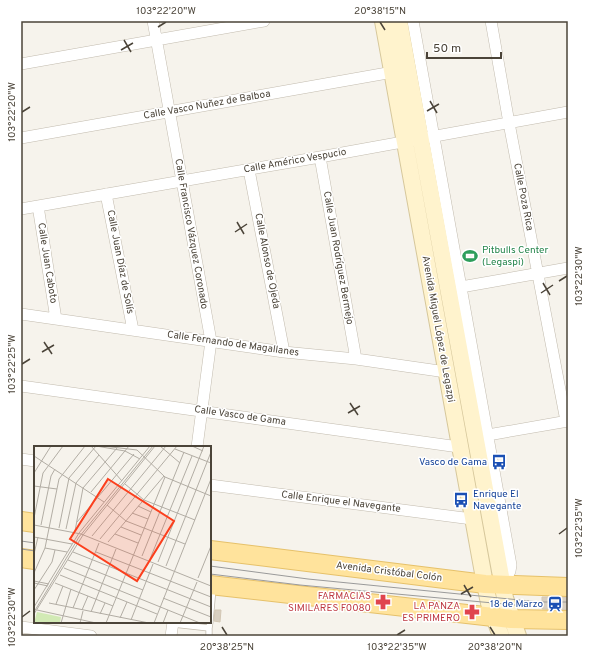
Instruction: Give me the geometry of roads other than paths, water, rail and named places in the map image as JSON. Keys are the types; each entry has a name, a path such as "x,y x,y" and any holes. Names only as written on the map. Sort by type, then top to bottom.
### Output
{"main road":[{"name":"Avenida Miguel López de Legazpi","path":"383,21 393,72 420,139 446,372 485,584 502,618 518,636"},
{"name":"Avenida Miguel López de Legazpi","path":"399,21 503,585 501,636"},
{"path":"21,521 34,523"},
{"name":"Avenida Cristóbal Colón","path":"211,550 485,584 568,587"},
{"path":"21,558 34,560"},
{"path":"211,585 502,618 568,620"}],"street":[{"name":"Calle Francisco Vázquez Coronado","path":"153,21 211,341 197,446"},
{"path":"21,64 264,21"},
{"name":"Avenida Miguel López de Legazpi","path":"413,21 420,139 461,287 512,565 503,585"},
{"name":"Calle Poza Rica","path":"491,21 509,123 567,421"},
{"name":"Calle Vasco Nuñez de Balboa","path":"21,138 393,72"},
{"name":"Calle Américo Vespucio","path":"21,209 249,170 568,112"},
{"name":"Calle Juan Rodríguez Bermejo","path":"320,157 356,360"},
{"name":"Calle Alonso de Ojeda","path":"249,170 284,352"},
{"name":"Calle Juan Díaz de Solís","path":"106,194 133,330"},
{"name":"Calle Juan Caboto","path":"38,206 56,319"},
{"path":"461,287 568,268"},
{"name":"Calle Fernando de Magallanes","path":"21,314 284,352 446,372"},
{"name":"Calle Vasco de Gama","path":"21,386 459,447"},
{"path":"488,435 567,421"},
{"path":"21,459 34,461"},
{"name":"Calle Enrique el Navegante","path":"211,485 472,519"},
{"path":"171,636 173,623"},
{"path":"21,626 90,636"}],"lane":[{"path":"173,623 210,624 209,636"}],"tram line":[{"path":"21,541 34,543"},
{"path":"21,549 34,551"},
{"path":"211,566 308,579 540,602 568,602"},
{"path":"211,574 300,585 536,607"}],"place":[{"name":"Pitbulls Center (Legaspi)","path":"470,256"},
{"name":"Vasco de Gama","path":"499,462"},
{"name":"Enrique El Navegante","path":"461,500"},
{"name":"FARMACIAS SIMILARES F0080","path":"383,602"},
{"name":"18 de Marzo","path":"555,604"},
{"name":"LA PANZA ES PRIMERO","path":"472,612"}]}
